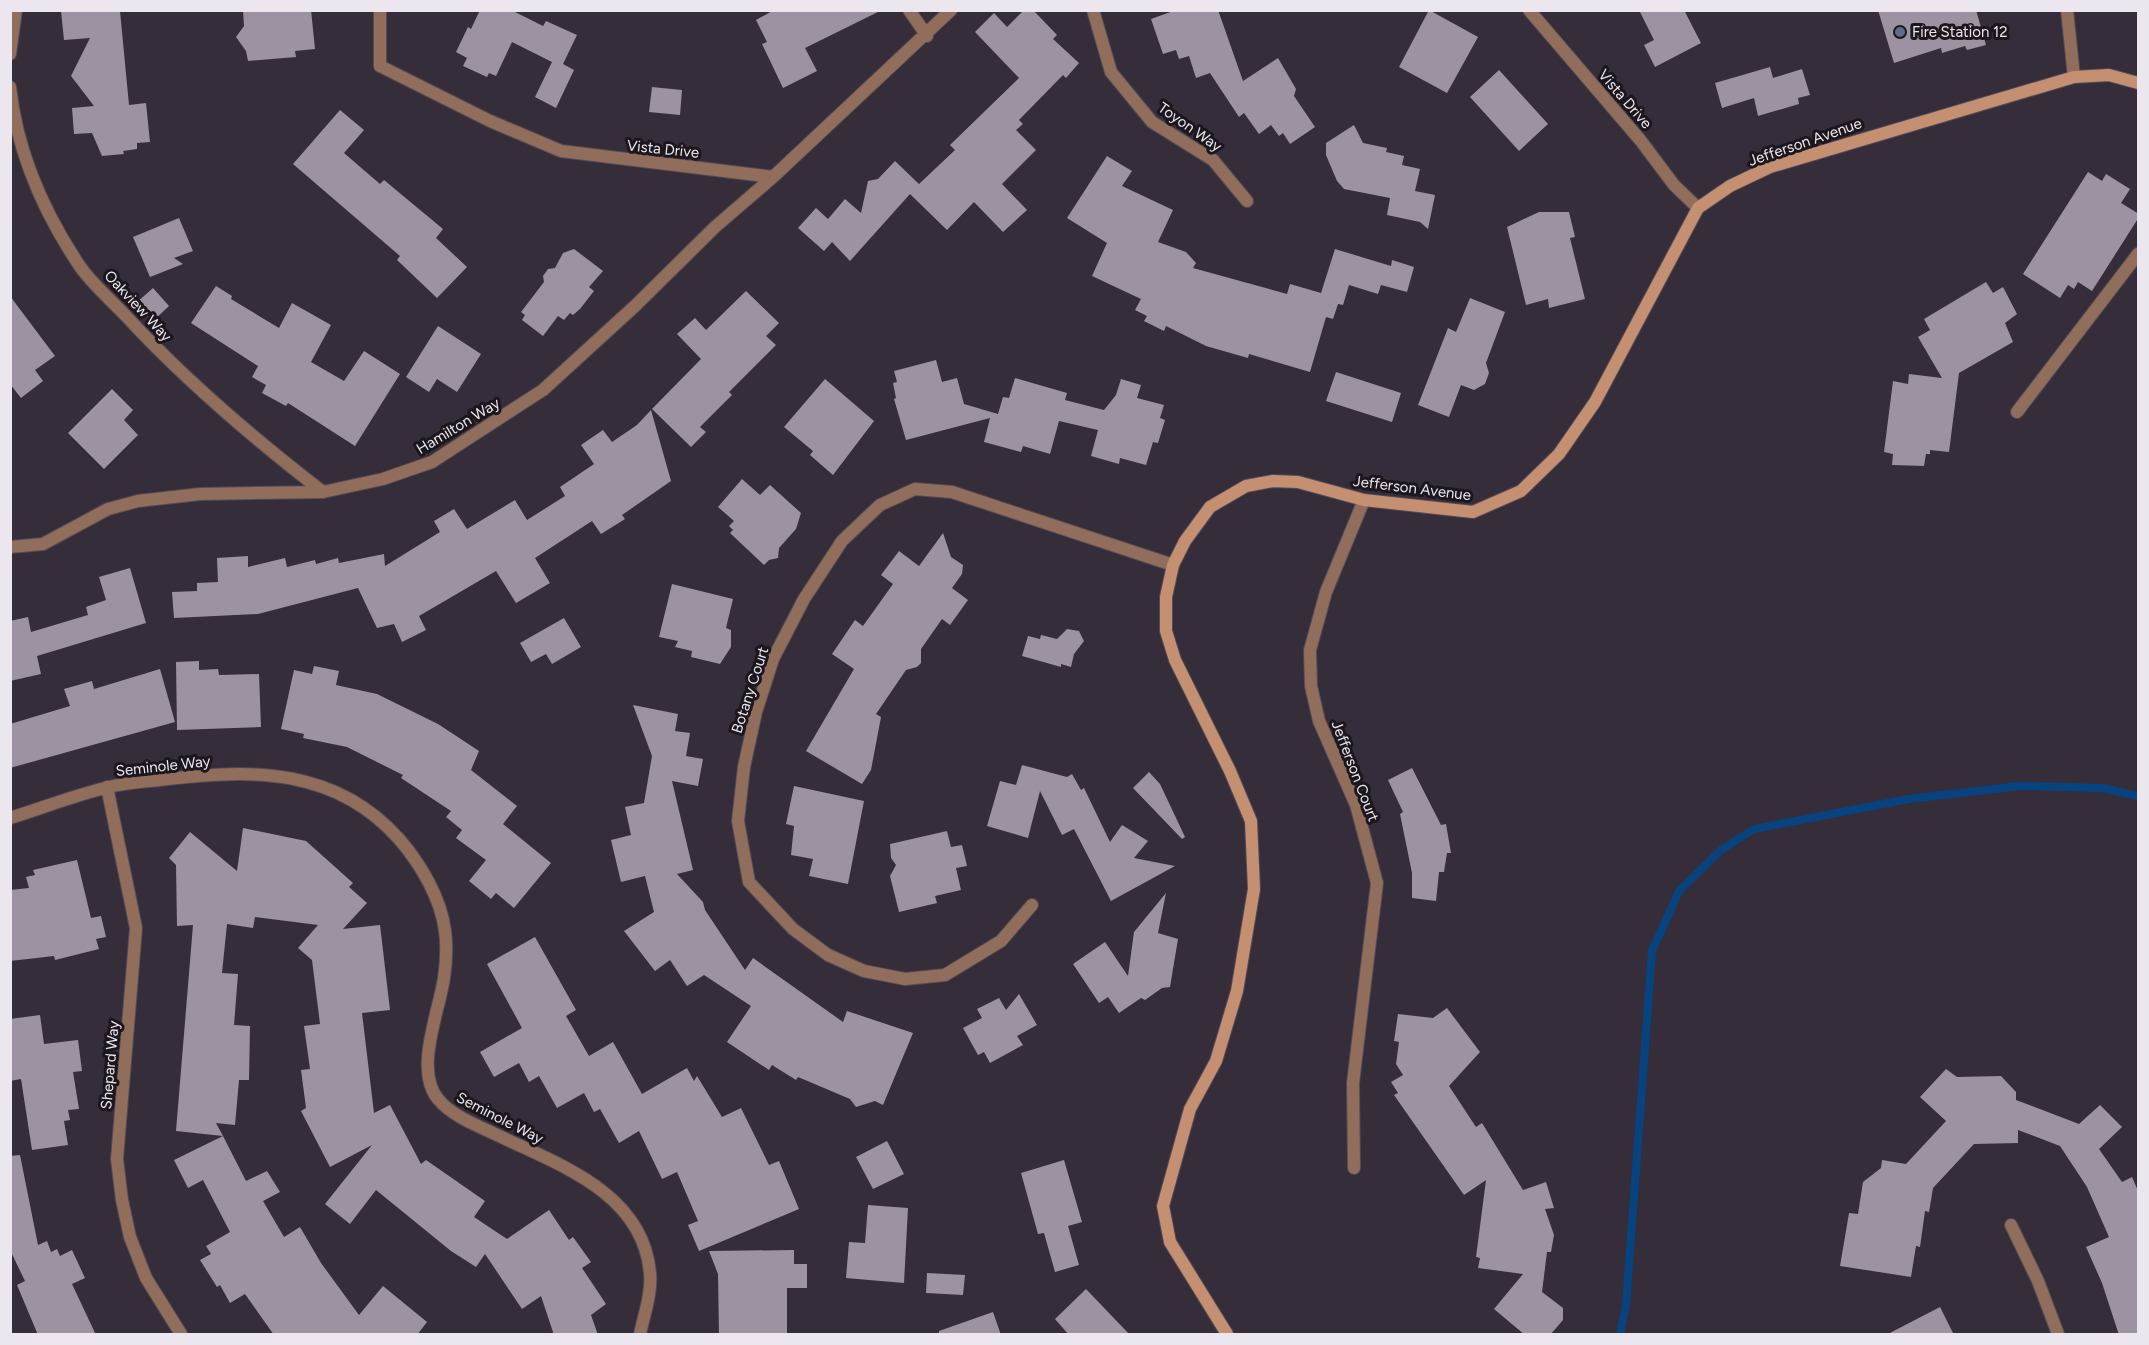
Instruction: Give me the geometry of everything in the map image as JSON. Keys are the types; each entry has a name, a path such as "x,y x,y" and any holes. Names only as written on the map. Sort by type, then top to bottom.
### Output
{"street":[{"path":"10,54 16,10"},
{"name":"Vista Drive","path":"380,10 380,66 490,121 561,151 774,177"},
{"path":"909,10 927,36"},
{"path":"774,177 927,36 951,10"},
{"name":"Toyon Way","path":"1092,10 1111,72 1152,122 1213,160 1247,201"},
{"name":"Vista Drive","path":"1529,10 1641,141 1674,185 1698,208"},
{"path":"2067,10 2074,76"},
{"name":"Jefferson Avenue","path":"1227,1335 1170,1242 1163,1206 1190,1109 1216,1061 1237,991 1254,889 1251,821 1175,660 1166,631 1167,597 1173,565 1185,541 1210,507 1246,486 1273,481 1298,482 1364,500 1473,512 1521,490 1559,454 1595,402 1698,208 1730,186 1770,167 2074,76 2109,75 2139,83"},
{"name":"Oakview Way","path":"10,87 14,121 32,179 80,266 156,349 257,441 323,492"},
{"name":"Hamilton Way","path":"10,547 44,544 108,509 138,501 200,494 323,492 383,479 432,462 543,390 636,305 715,227 774,177"},
{"path":"2017,412 2139,254"},
{"name":"Botany Court","path":"1032,905 1001,941 945,975 905,979 864,971 828,955 793,929 749,882 738,821 746,756 756,712 773,659 804,599 842,540 880,505 915,489 952,492 1173,565"},
{"name":"Jefferson Court","path":"1354,1168 1353,1083 1377,883 1356,805 1319,721 1311,686 1310,650 1326,592 1364,500"},
{"name":"Seminole Way","path":"10,818 107,787 200,775 261,774 293,777 326,788 389,828 412,854 433,892 445,930 444,976 427,1056 428,1076 435,1096 446,1108 462,1118 558,1164 606,1191 620,1207 632,1223 644,1248 650,1272 640,1335"},
{"name":"Shepard Way","path":"107,787 136,928 117,1159 122,1200 130,1237 146,1278 181,1335"},
{"path":"2011,1225 2038,1281 2058,1335"}],"building":[{"path":"243,10 311,10 315,49 295,51 296,57 248,61 246,51 236,37 244,26"},
{"path":"480,10 511,10 543,26 546,21 577,35 563,64 574,70 556,108 535,97 552,62 512,42 496,76 489,73 487,77 463,66 467,58 456,52 468,27 471,29"},
{"path":"774,10 882,10 805,48 817,71 783,88 762,44 767,42 756,20"},
{"path":"1024,10 1033,10 1057,35 1053,39 1079,63 1066,78 1063,75 1019,120 1023,124 1016,130 1036,150 1002,184 1027,210 1003,232 974,202 947,230 910,194 850,261 832,242 824,251 798,228 816,208 828,219 845,199 861,213 868,181 878,179 895,161 919,184 955,150 950,145 1019,78 975,32 994,13 1007,27"},
{"path":"1176,10 1218,10 1243,81 1278,58 1296,89 1294,96 1315,127 1290,144 1283,133 1279,136 1271,125 1259,134 1244,113 1239,117 1210,73 1196,78 1189,56 1179,59 1176,50 1163,54 1151,19"},
{"path":"1429,10 1478,37 1447,93 1399,67"},
{"path":"1639,10 1684,10 1701,43 1655,67 1644,45 1654,40"},
{"path":"1878,10 1976,10 1986,45 1967,50 1965,46 1942,53 1941,48 1894,63"},
{"path":"61,11 120,11 129,105 146,103 150,142 137,143 137,149 123,151 124,154 102,156 92,133 74,134 72,108 94,106 71,76 90,38 64,40"},
{"path":"1770,67 1773,78 1802,69 1810,95 1798,98 1799,104 1758,116 1754,98 1722,108 1715,83"},
{"path":"1499,70 1548,124 1519,151 1470,97"},
{"path":"652,87 682,90 680,115 649,112"},
{"path":"340,110 364,130 344,153 380,184 384,180 443,229 436,238 467,267 437,298 397,260 400,256 293,164"},
{"path":"1354,125 1363,143 1387,148 1386,152 1404,156 1402,165 1420,169 1415,191 1435,195 1428,229 1420,222 1387,215 1390,198 1344,189 1337,181 1326,155 1326,143"},
{"path":"1107,156 1132,171 1122,186 1173,210 1158,242 1186,252 1196,263 1193,268 1287,294 1290,284 1321,293 1335,249 1391,266 1392,260 1414,267 1407,292 1381,285 1378,294 1349,285 1343,305 1338,304 1333,319 1326,317 1310,372 1249,354 1248,358 1206,346 1166,326 1164,331 1144,321 1147,316 1135,310 1141,299 1092,276 1107,243 1067,218"},
{"path":"2088,172 2102,181 2106,174 2130,189 2121,203 2139,214 2139,217 2092,291 2078,282 2074,289 2068,285 2060,298 2023,274"},
{"path":"1539,212 1569,212 1575,237 1570,238 1585,299 1549,308 1548,299 1526,305 1507,227"},
{"path":"179,218 193,251 174,258 183,264 150,277 133,237"},
{"path":"574,249 603,271 589,287 594,291 580,309 573,315 570,313 564,320 558,316 543,336 522,320 525,315 521,312 544,282 543,276 548,269 555,268 563,253"},
{"path":"1986,282 1993,293 2003,287 2017,314 2005,323 2013,342 1959,373 1949,452 1930,450 1930,454 1926,454 1924,466 1892,465 1893,454 1884,452 1893,381 1908,384 1909,374 1942,378 1918,337 1930,330 1924,319"},
{"path":"216,286 232,296 231,299 279,328 292,303 331,325 311,362 344,381 364,351 400,374 355,446 288,403 286,406 262,393 266,385 252,377 258,366 191,323"},
{"path":"153,288 169,306 152,322 135,304"},
{"path":"746,291 779,323 766,336 776,345 729,392 732,395 700,427 706,432 691,447 652,409 701,359 677,334 695,318 706,330"},
{"path":"10,296 55,356 35,370 43,381 21,398 10,384"},
{"path":"1470,298 1505,312 1486,363 1489,373 1485,384 1474,390 1461,385 1449,417 1418,405 1448,328 1456,332"},
{"path":"438,326 481,354 457,392 437,379 429,392 406,377"},
{"path":"936,360 942,382 957,378 964,404 998,414 1003,397 1009,398 1015,378 1067,393 1065,400 1104,410 1116,395 1121,379 1141,385 1137,398 1164,405 1160,418 1165,420 1158,443 1153,442 1146,465 1120,458 1119,464 1091,456 1098,430 1059,421 1050,454 1023,446 1021,452 984,442 990,418 906,440 894,399 896,398 893,383 897,382 894,371"},
{"path":"1336,372 1401,393 1392,422 1326,401"},
{"path":"825,379 874,421 833,475 810,455 813,451 784,427"},
{"path":"112,389 133,410 124,420 138,435 104,469 68,433"},
{"path":"651,410 671,481 622,515 625,519 601,534 592,521 535,558 550,583 516,603 496,571 419,616 426,630 402,642 394,624 377,628 358,588 258,614 174,618 172,592 197,591 197,583 218,582 217,558 248,556 248,567 285,558 287,567 315,560 316,564 338,558 339,563 384,554 385,566 440,532 434,521 454,509 467,529 515,500 527,520 565,496 560,487 594,464 581,445 603,430 612,442 637,425"},
{"path":"742,479 760,495 770,485 801,513 796,529 779,548 778,558 769,560 764,565 730,533 733,530 729,526 734,521 718,507"},
{"path":"943,533 951,557 963,565 962,574 952,588 968,600 950,625 942,619 921,649 921,663 917,667 906,670 876,714 881,717 871,770 862,784 806,751 854,669 832,654 855,620 863,626 893,584 881,575 899,551 919,566"},
{"path":"130,568 146,623 37,656 41,674 10,681 10,621 28,617 31,632 88,615 86,607 106,600 99,577"},
{"path":"672,584 733,599 726,628 731,630 731,647 720,664 691,657 692,651 675,647 678,641 659,637"},
{"path":"564,618 581,647 552,664 546,654 531,662 520,643"},
{"path":"1067,629 1079,631 1084,641 1074,654 1071,667 1061,664 1061,667 1022,656 1028,636 1040,639 1041,635 1057,639"},
{"path":"199,661 199,670 218,669 219,675 259,674 261,727 177,730 176,662"},
{"path":"314,666 339,671 336,685 377,694 438,724 479,751 471,770 517,806 503,824 551,863 514,908 496,893 491,899 469,881 486,860 456,838 462,830 446,817 451,811 401,778 403,775 347,747 303,738 304,734 281,729 294,670 312,674"},
{"path":"160,669 175,722 10,768 10,724 70,706 64,689 92,681 94,689"},
{"path":"633,705 678,714 675,731 690,733 686,756 703,759 698,786 672,781 693,870 677,874 703,902 705,910 745,970 753,958 843,1022 847,1011 913,1033 883,1105 875,1101 856,1107 850,1099 798,1077 796,1080 772,1065 769,1070 727,1042 751,1006 704,975 687,986 670,960 655,971 624,931 654,912 645,876 621,882 611,840 631,835 625,807 644,803 652,756"},
{"path":"1022,765 1067,777 1072,774 1081,790 1084,788 1110,842 1122,825 1148,841 1134,858 1175,866 1111,901 1074,829 1062,835 1040,791 1028,838 987,826 1000,781 1016,785"},
{"path":"1412,768 1441,825 1446,824 1451,853 1447,853 1444,872 1439,872 1436,901 1412,898 1412,873 1400,814 1403,812 1388,780"},
{"path":"1149,772 1160,784 1185,837 1182,839 1133,788"},
{"path":"794,786 864,801 848,884 809,876 813,859 791,855 794,826 786,824"},
{"path":"243,828 306,841 353,883 349,887 367,903 343,929 380,925 390,1010 362,1013 374,1113 390,1105 421,1164 426,1160 485,1201 474,1217 507,1239 549,1210 569,1240 573,1237 591,1262 582,1268 606,1304 591,1315 598,1335 554,1335 541,1296 522,1309 485,1254 476,1267 451,1251 376,1190 350,1224 325,1204 372,1145 330,1167 301,1111 306,1108 301,1070 310,1069 304,1026 320,1024 312,960 298,948 318,925 255,917 253,928 227,924 222,973 238,974 234,1025 250,1026 249,1080 239,1080 235,1125 216,1123 223,1136 176,1131 193,925 177,926 176,865 169,858 190,832 237,871"},
{"path":"947,831 951,847 962,845 967,866 956,868 961,890 935,896 937,903 899,912 890,876 896,865 891,858 890,844"},
{"path":"77,860 91,918 101,916 106,937 96,939 99,949 55,960 54,956 10,961 10,890 29,888 26,877 35,875 33,870"},
{"path":"1166,893 1158,933 1178,939 1170,987 1162,988 1145,1000 1141,998 1119,1013 1108,997 1099,1003 1073,964 1105,942 1128,976 1134,932"},
{"path":"535,937 576,1010 566,1016 589,1056 613,1042 642,1094 687,1068 694,1081 697,1076 722,1117 741,1108 769,1165 779,1161 799,1209 699,1251 688,1225 698,1221 677,1172 662,1179 639,1131 619,1143 600,1109 594,1112 584,1093 557,1108 539,1076 529,1082 519,1063 494,1077 480,1052 522,1028 487,964"},
{"path":"1019,994 1037,1025 1017,1036 1023,1045 990,1063 984,1052 978,1055 963,1028 982,1018 977,1009 999,998 1006,1010"},
{"path":"1447,1008 1480,1052 1449,1086 1476,1127 1482,1123 1523,1190 1546,1182 1554,1208 1545,1209 1554,1235 1551,1252 1547,1252 1542,1292 1563,1308 1563,1320 1550,1335 1525,1335 1494,1309 1523,1274 1478,1268 1480,1258 1476,1257 1486,1180 1464,1195 1394,1095 1398,1093 1391,1082 1403,1075 1396,1064 1399,1042 1394,1041 1398,1014 1433,1018"},
{"path":"40,1015 44,1044 78,1040 82,1071 73,1072 79,1109 68,1110 70,1120 64,1121 68,1145 32,1150 21,1079 10,1081 10,1019"},
{"path":"1946,1069 1957,1077 2001,1076 2016,1092 2016,1100 2079,1124 2100,1105 2122,1127 2099,1149 2122,1182 2132,1177 2139,1193 2139,1335 2119,1335 2102,1283 2086,1247 2109,1237 2087,1187 2060,1146 2018,1130 2018,1143 1974,1144 1933,1188 1929,1212 1925,1211 1920,1247 1916,1246 1911,1277 1840,1266 1849,1213 1858,1214 1863,1182 1881,1168 1882,1160 1906,1164 1946,1121 1920,1097"},
{"path":"223,1136 246,1181 267,1171 280,1192 263,1201 284,1237 300,1227 321,1263 359,1315 383,1286 427,1322 417,1335 274,1335 245,1294 230,1303 220,1285 217,1287 200,1260 211,1254 206,1246 230,1232 203,1180 188,1188 174,1160"},
{"path":"887,1141 904,1174 873,1189 856,1157"},
{"path":"20,1155 38,1245 47,1241 51,1252 57,1249 60,1256 72,1250 85,1278 72,1284 96,1335 38,1335 17,1285 25,1281 10,1250 10,1156"},
{"path":"1064,1160 1082,1222 1068,1226 1079,1265 1055,1272 1044,1233 1038,1234 1021,1173"},
{"path":"868,1205 908,1208 904,1283 846,1278 849,1242 865,1243"},
{"path":"794,1250 794,1264 807,1264 807,1288 787,1288 787,1335 719,1335 718,1274 709,1251"},
{"path":"927,1273 965,1275 963,1295 926,1293"},
{"path":"1086,1289 1130,1335 1069,1335 1055,1319"},
{"path":"1940,1307 1954,1335 1886,1335"},
{"path":"993,1312 1001,1335 939,1335 939,1331"}],"waterway":[{"path":"1620,1334 1626,1305 1652,951 1679,891 1721,850 1754,829 1909,799 2019,786 2102,788 2138,796"}],"place":[{"name":"Fire Station 12","path":"1900,32"}]}
